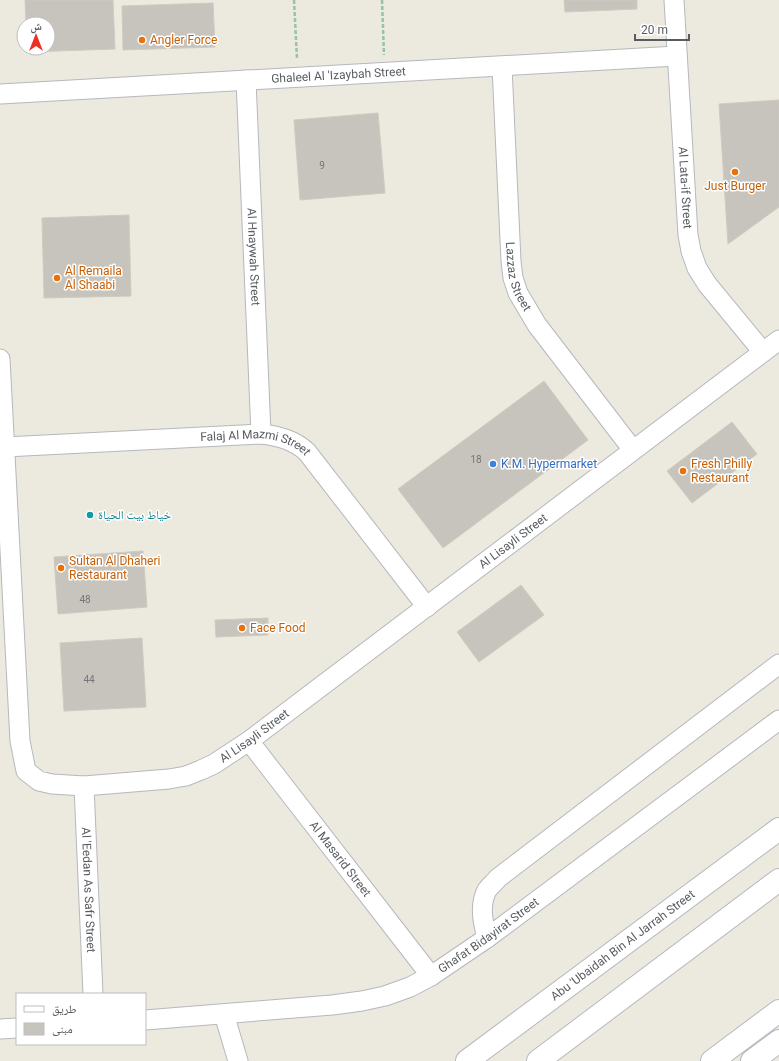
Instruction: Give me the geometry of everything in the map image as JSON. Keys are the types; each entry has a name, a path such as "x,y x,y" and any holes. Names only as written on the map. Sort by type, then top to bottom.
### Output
{"main road":[{"name":"Abu 'Ubaidah Bin Al Jarrah Street","path":"467,1061 779,829"},
{"path":"538,1061 779,880"},
{"path":"712,1061 779,1011"},
{"path":"752,1061 779,1040"}],"street":[{"name":"Al Lata-if Street","path":"674,0 688,235 691,251 697,268 707,284 763,352"},
{"name":"Ghaleel Al 'Izaybah Street","path":"0,94 677,56"},
{"name":"Lazzaz Street","path":"502,66 511,261 513,278 518,293 537,325 634,450"},
{"name":"Al Hnaywah Street","path":"246,80 261,434"},
{"name":"Al Lisayli Street","path":"0,359 1,404 5,447 22,757 26,771 39,781 52,784 84,786 169,779 186,776 214,764 249,741 779,340"},
{"name":"Falaj Al Mazmi Street","path":"5,447 261,434 286,438 298,444 307,452 427,607"},
{"path":"487,938 482,912 483,904 487,891 498,878 779,664"},
{"name":"Ghafat Bidayirat Street","path":"146,1020 332,1005 362,1001 391,994 410,987 431,976 487,938 779,720"},
{"name":"Al Masarid Street","path":"249,741 431,976"},
{"name":"Al 'Eedan As Safr Street","path":"84,786 93,993"},
{"path":"224,1014 238,1061"},
{"path":"0,1029 16,1028"}],"path":[{"path":"294,0 298,77"},
{"path":"382,0 385,73"}],"building":[{"path":"25,0 113,0 115,49 56,51 56,16 26,16"},
{"path":"564,0 637,0 637,9 565,12"},
{"path":"213,3 215,47 123,50 122,6"},
{"path":"779,100 779,207 728,244 719,104"},
{"path":"378,113 385,193 300,200 294,120"},
{"path":"129,215 131,296 44,298 42,218"},
{"name":"K.M. Hypermarket","path":"544,381 588,440 443,548 398,489"},
{"path":"732,422 757,454 692,503 667,471"},
{"path":"143,551 147,607 58,614 54,557"},
{"path":"521,585 544,615 479,662 457,632"},
{"name":"Face Food","path":"268,618 268,635 216,637 215,620"},
{"path":"142,638 146,707 64,711 60,643"}],"place":[{"name":"Angler Force","path":"142,40"},
{"name":"Just Burger","path":"735,172"},
{"name":"Al Remaila Al Shaabi","path":"57,278"},
{"name":"K.M. Hypermarket","path":"493,464"},
{"name":"Fresh Philly Restaurant","path":"683,471"},
{"name":"خياط بيت الحياة","path":"90,515"},
{"name":"Sultan Al Dhaheri Restaurant","path":"61,568"},
{"name":"Face Food","path":"242,628"}]}
